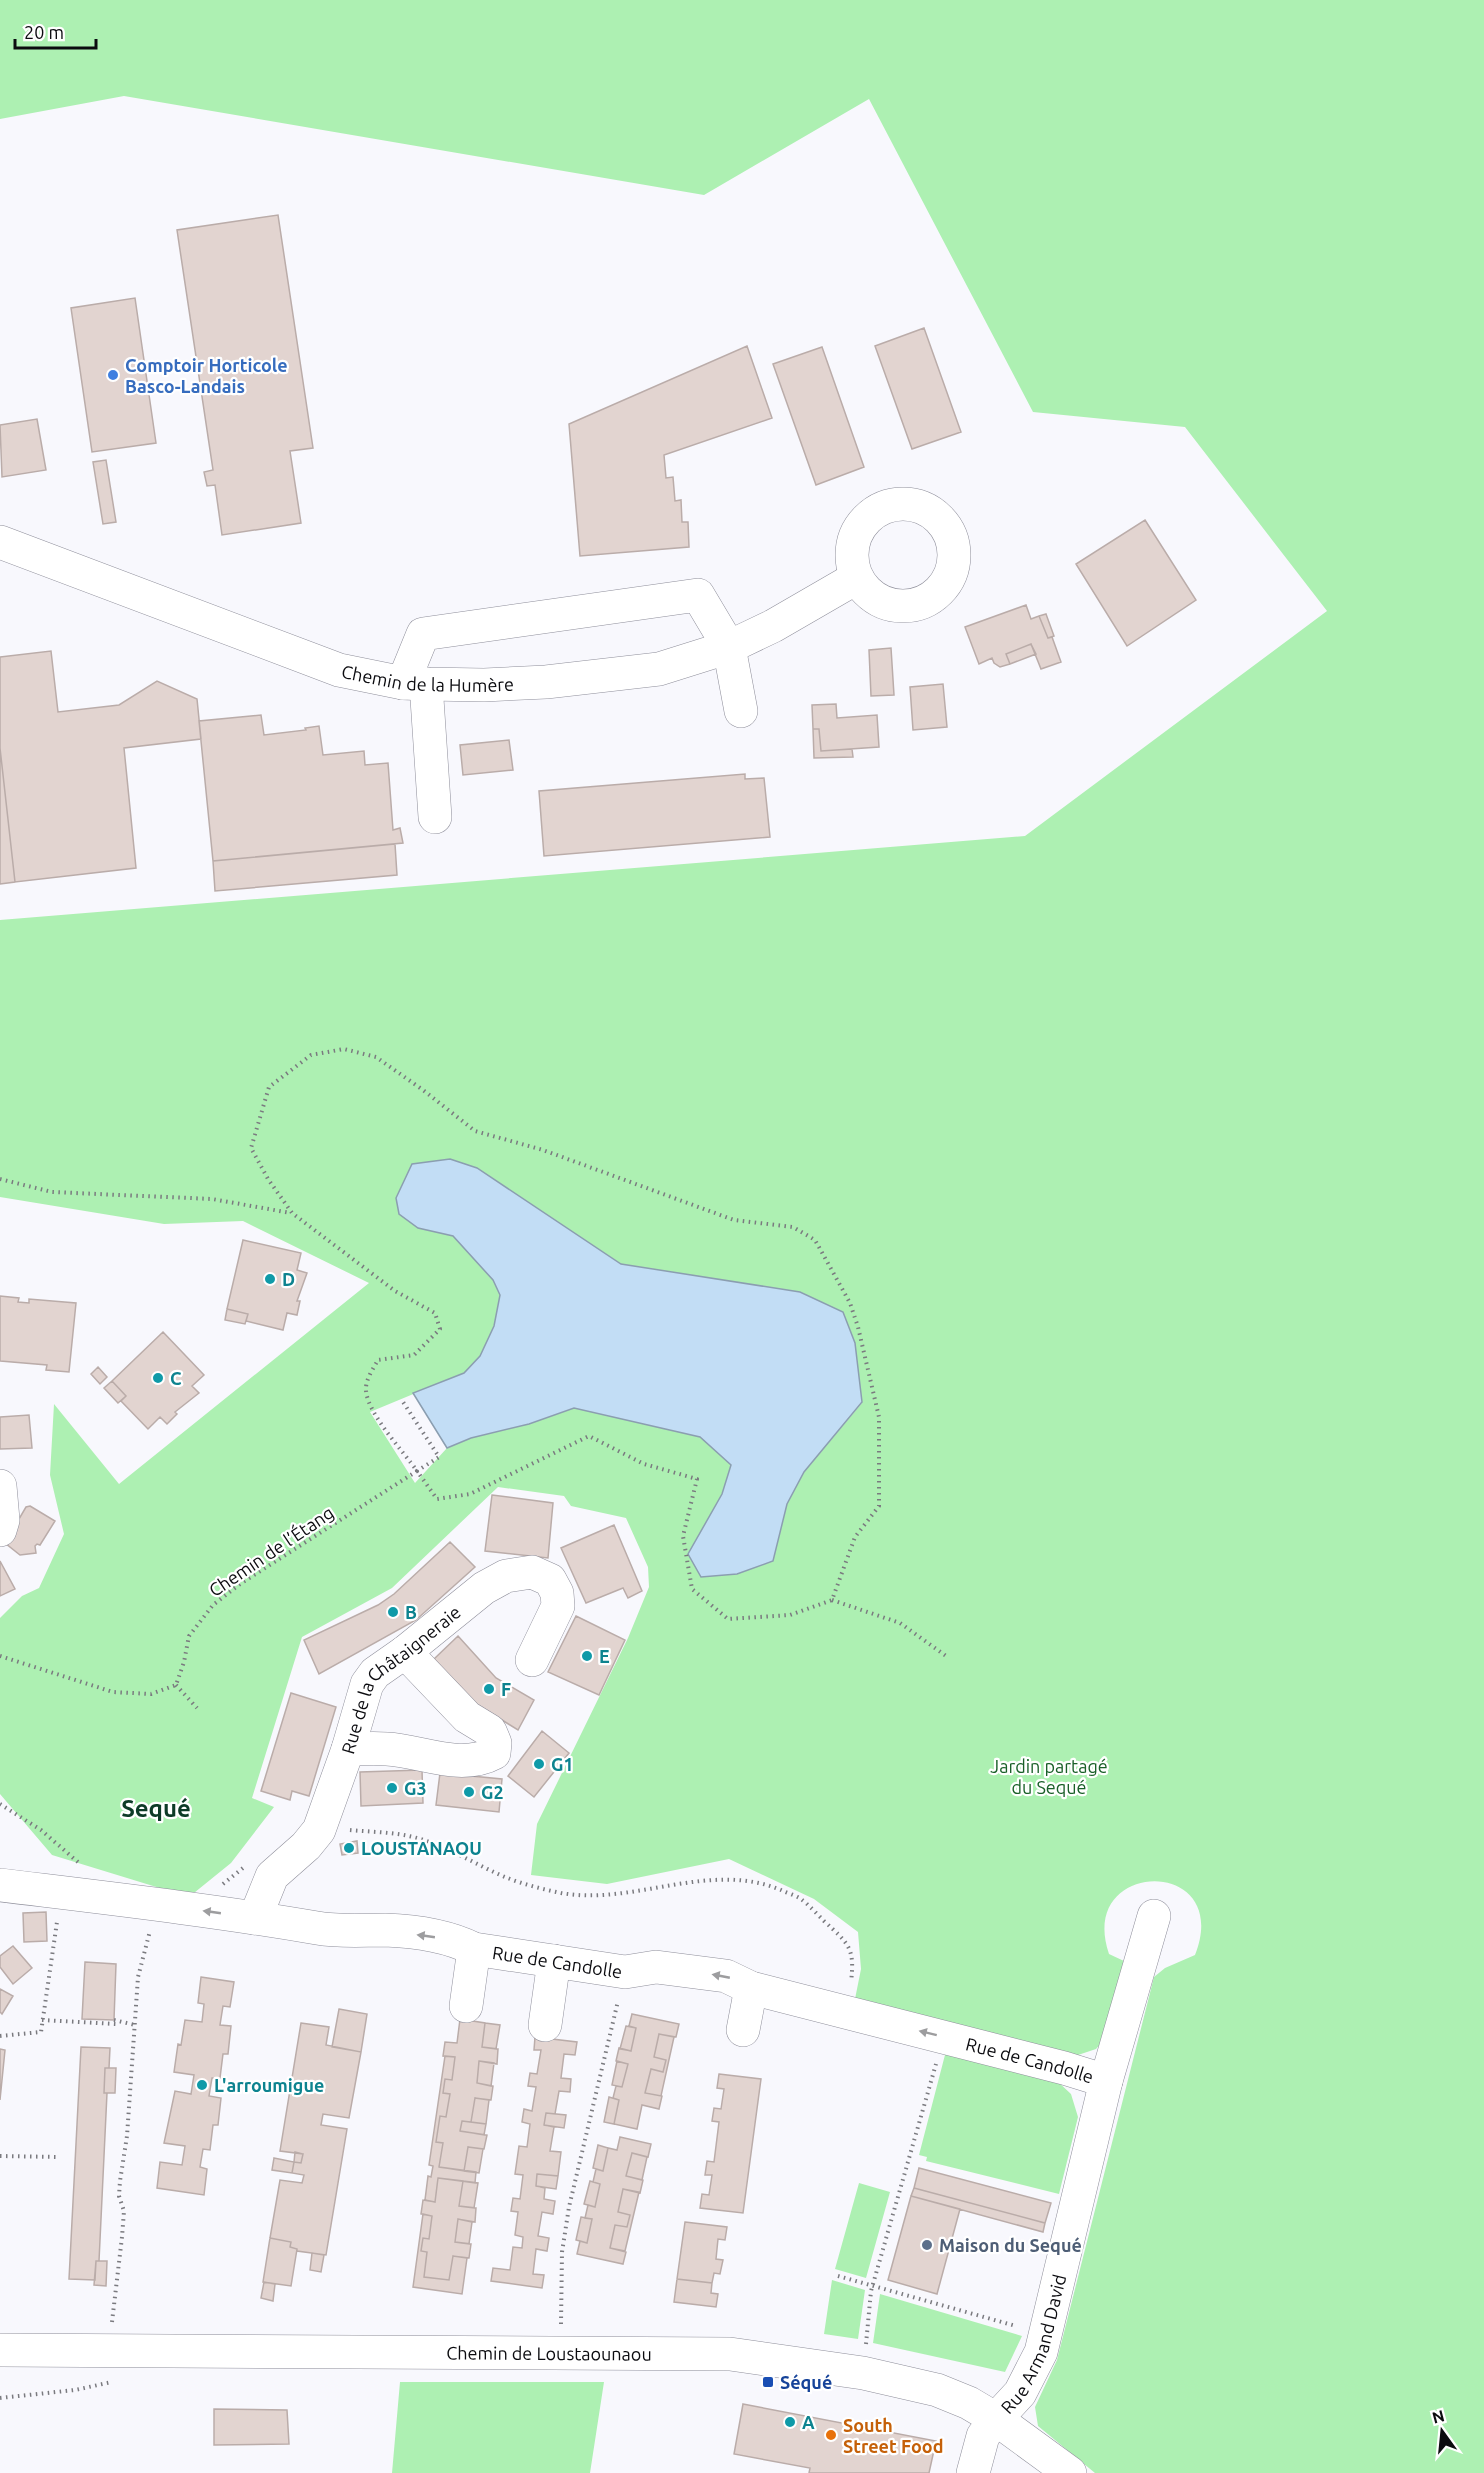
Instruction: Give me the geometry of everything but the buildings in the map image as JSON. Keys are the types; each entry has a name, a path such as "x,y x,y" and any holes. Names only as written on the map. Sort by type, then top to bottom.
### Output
{"street":[{"name":"Chemin de la Humère","path":"0,542 339,670 415,684 484,686 659,669 729,647 773,626 856,578"},
{"path":"435,817 415,684 423,634 698,595 729,647 741,711"},
{"path":"0,1486 2,1488 3,1520 0,1530"},
{"name":"Rue de la Châtaigneraie","path":"255,1918 272,1876 306,1846 319,1830 368,1684 375,1673 405,1652 484,1588 506,1576 532,1572 550,1580 557,1593 558,1606 532,1660"},
{"path":"348,1749 387,1749 455,1760 482,1759 494,1753 495,1743 490,1731 467,1717 405,1652"},
{"name":"Rue de Candolle","path":"0,1885 157,1904 317,1928 351,1931 387,1930 455,1940 474,1949 625,1971 656,1967 726,1976 751,1988 1064,2068 1106,2081"},
{"name":"Rue Armand David","path":"973,2473 983,2436 1020,2393 1041,2352 1106,2081 1154,1916"},
{"path":"466,2006 474,1949"},
{"path":"545,2025 554,1961"},
{"path":"743,2030 751,1988"},
{"name":"Chemin de Loustaounaou","path":"0,2350 730,2354 863,2373 937,2391 969,2403 996,2419 1070,2473"}],"path":[{"path":"832,1600 855,1537 879,1506 879,1418 858,1327 850,1303 815,1240 793,1227 734,1221 543,1150 475,1131 376,1057 344,1049 311,1055 269,1087 250,1148 292,1213 395,1292 435,1313 440,1329 414,1355 378,1360 366,1383 366,1392 372,1409 437,1499 470,1494 589,1436 644,1464 697,1479 683,1536 692,1589 728,1619 790,1615 832,1600 900,1623 946,1656"},
{"path":"0,1179 52,1192 212,1199 292,1213"},
{"name":"Chemin de l’Étang","path":"176,1685 184,1662 189,1636 213,1605 240,1584 439,1457 403,1402"},
{"path":"0,1656 113,1692 151,1694 176,1685 197,1708"},
{"path":"0,1804 41,1830 70,1857 88,1869"},
{"path":"319,1830 375,1832 413,1837 454,1851 504,1877 563,1893 596,1896 625,1894 689,1883 733,1879 765,1883 800,1898 849,1946 854,1960 851,1990"},
{"path":"0,2036 41,2032 62,1893 70,1857"},
{"path":"222,1884 251,1862"},
{"path":"113,2316 124,2211 119,2196 127,2136 138,1977 157,1904"},
{"path":"561,2332 562,2252 569,2207 625,1971"},
{"path":"42,2020 115,2022 135,2025"},
{"path":"863,2373 873,2286 938,2057"},
{"path":"0,2156 59,2157"},
{"path":"838,2276 1046,2335"}],"green space":[{"name":"Jardin partagé du Sequé","path":"0,0 1484,0 1484,2473 1095,2473 1038,2426 1035,2407 1057,2360 1154,1977 1165,1968 1195,1955 1201,1923 1193,1900 1176,1886 1154,1881 1132,1886 1114,1900 1105,1922 1109,1954 1124,1961 1112,2031 1096,2049 1069,2058 854,2004 861,1969 858,1932 814,1899 729,1859 607,1884 531,1875 537,1824 628,1638 649,1587 648,1567 626,1518 571,1506 564,1496 498,1487 392,1588 302,1637 252,1798 274,1807 231,1863 189,1897 52,1855 0,1794 0,1618 22,1596 39,1588 64,1534 50,1475 54,1404 119,1484 369,1283 243,1221 164,1224 0,1197 0,920 1025,836 1327,611 1185,427 1033,412 869,99 704,195 124,96 0,119","holes":["477,1168 621,1264 800,1292 862,1403 804,1472 787,1504 773,1560 688,1554 722,1494 731,1465 701,1437 574,1408 529,1424 471,1438 447,1448 415,1483 370,1412 464,1373 480,1356 494,1326 500,1295 493,1280 453,1236 418,1228"]},
{"path":"946,2051 1056,2080 1071,2094 1078,2117 1059,2194 926,2161 927,2157 919,2155"},
{"path":"859,2183 890,2192 866,2278 835,2269"},
{"path":"832,2280 865,2290 858,2339 824,2334"},
{"path":"880,2294 1022,2336 1005,2372 873,2343"},
{"path":"400,2382 604,2382 590,2473 392,2473"}],"water":[{"path":"450,1159 477,1168 621,1264 800,1292 843,1312 855,1343 862,1402 804,1472 787,1504 773,1561 737,1574 701,1577 688,1554 722,1494 731,1465 700,1437 574,1408 529,1424 471,1438 447,1448 413,1393 464,1373 480,1356 494,1326 500,1295 493,1280 453,1236 418,1228 399,1214 396,1198 412,1164"}],"place":[{"name":"Comptoir Horticole Basco-Landais","path":"113,375"},
{"name":"D","path":"270,1279"},
{"name":"C","path":"158,1378"},
{"name":"B","path":"393,1612"},
{"name":"E","path":"587,1656"},
{"name":"F","path":"489,1689"},
{"name":"G1","path":"539,1764"},
{"name":"G3","path":"392,1788"},
{"name":"G2","path":"469,1792"},
{"name":"LOUSTANAOU","path":"349,1848"},
{"name":"L'arroumigue","path":"202,2085"},
{"name":"Maison du Sequé","path":"927,2245"},
{"name":"Séqué","path":"768,2382"},
{"name":"A","path":"790,2422"},
{"name":"South Street Food","path":"831,2435"}],"district":[{"name":"Sequé","path":"156,1808"}]}
